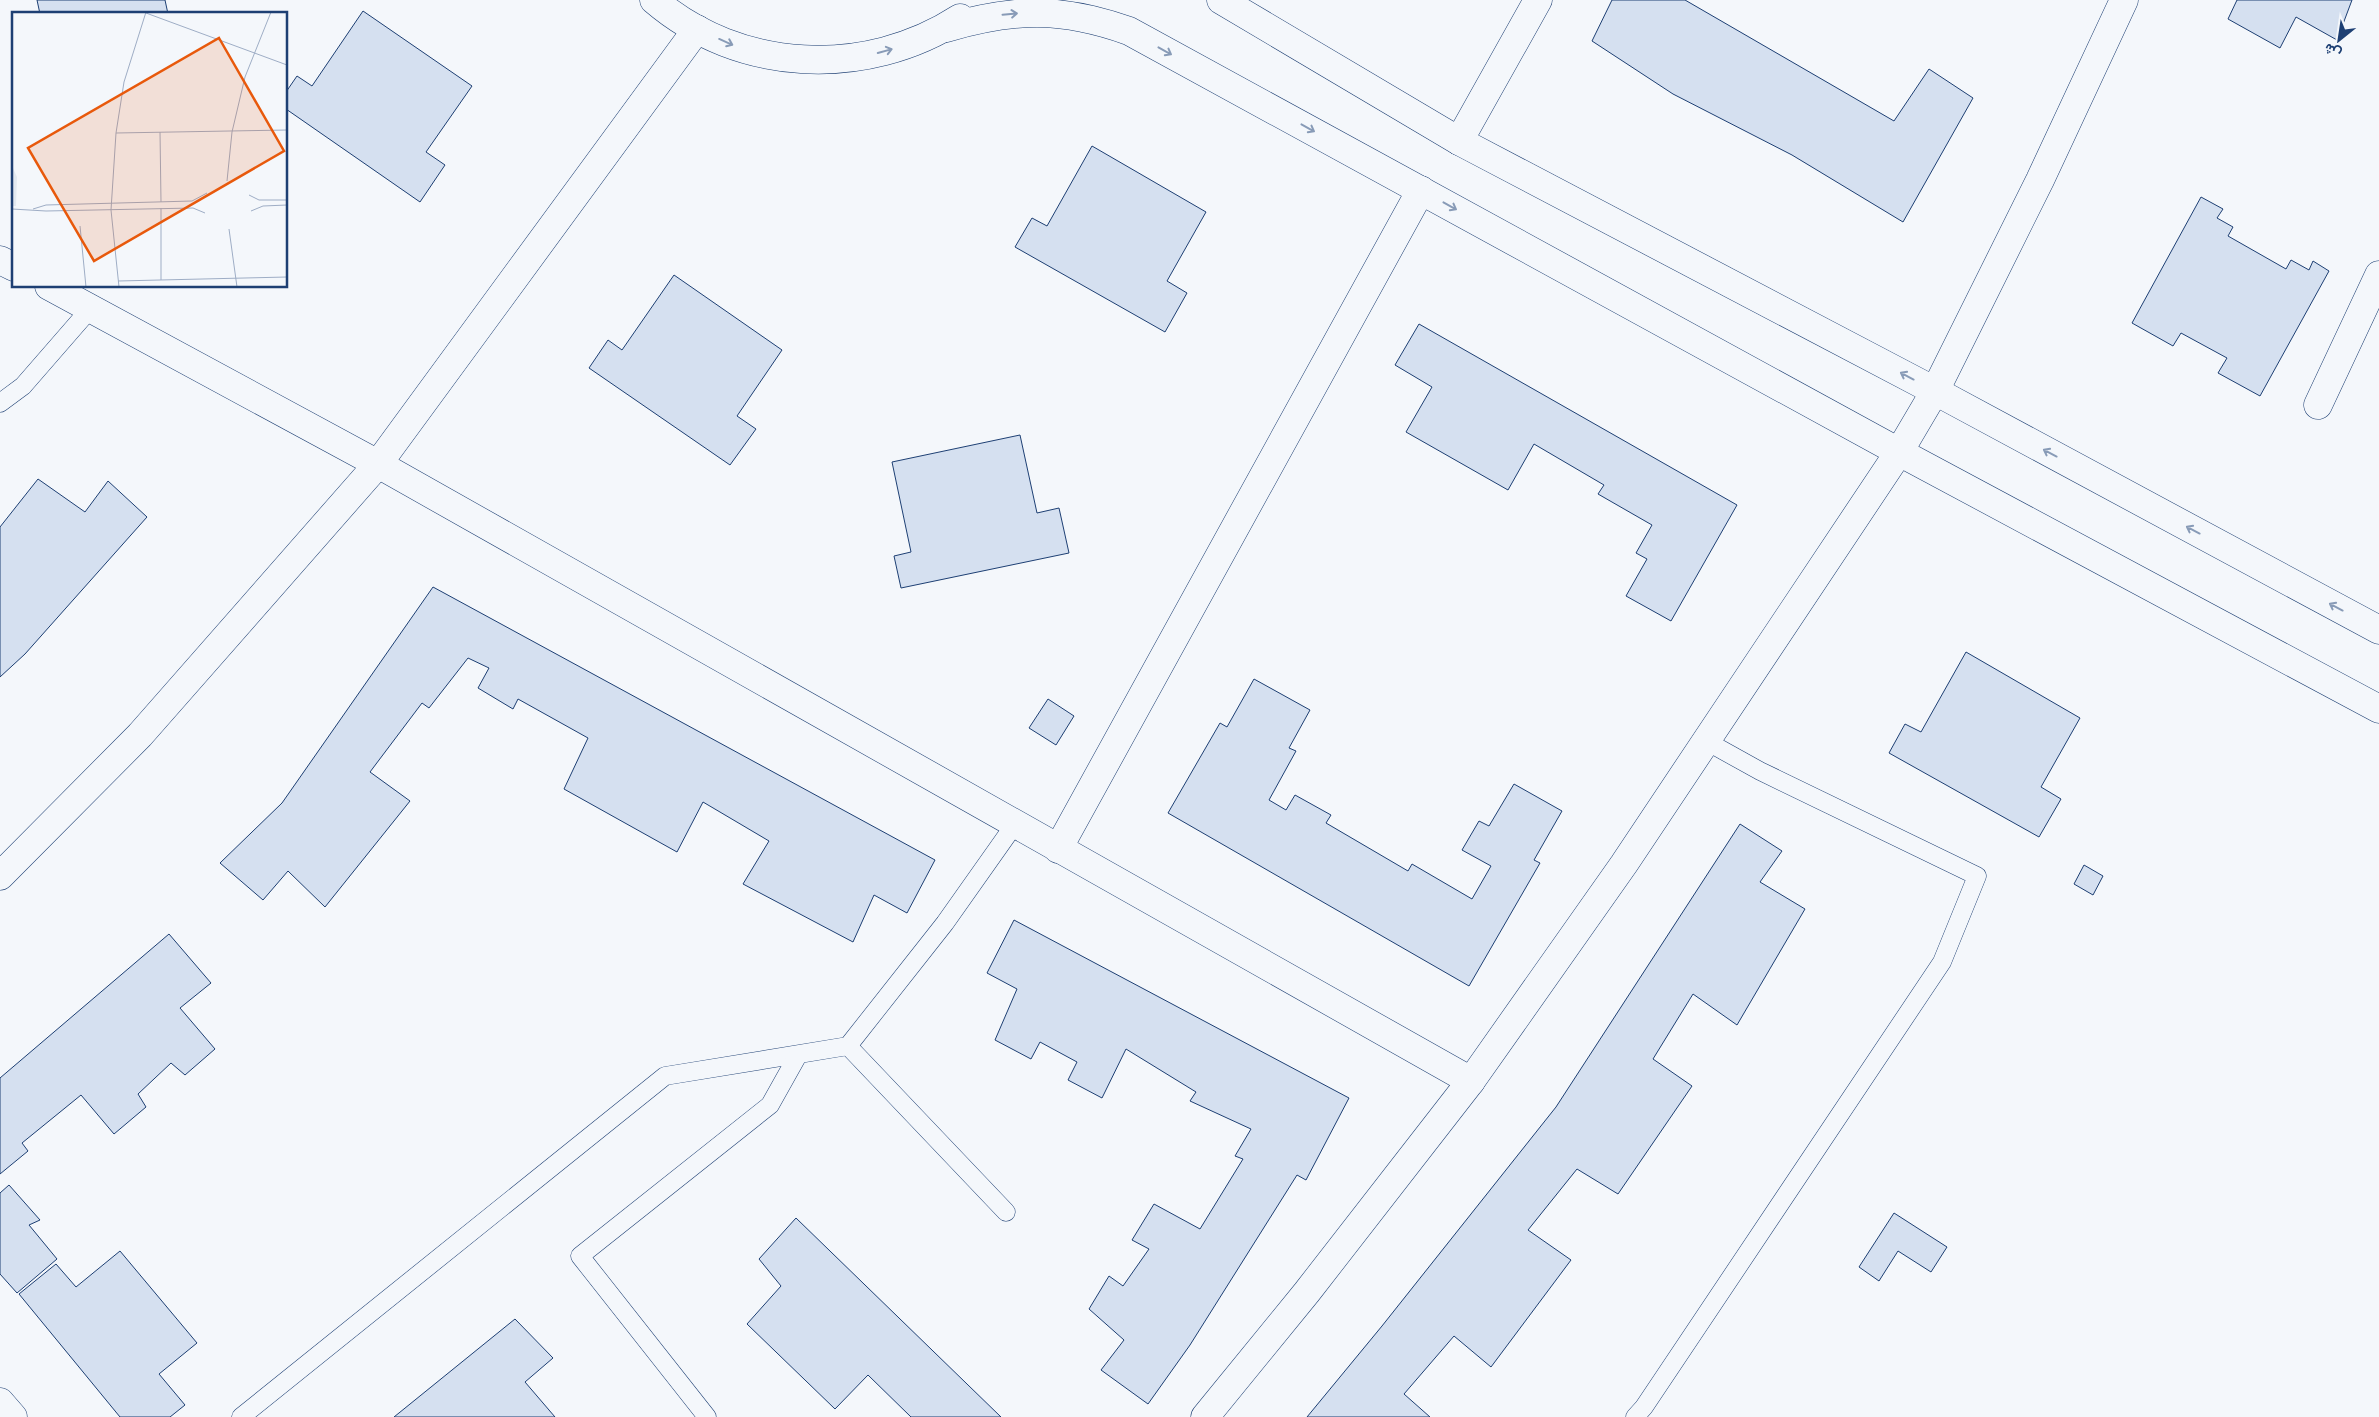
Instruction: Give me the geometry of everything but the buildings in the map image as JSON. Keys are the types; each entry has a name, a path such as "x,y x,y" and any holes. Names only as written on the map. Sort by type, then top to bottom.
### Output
{"street":[{"path":"654,0 668,12 696,29 736,47 778,57 821,61 864,57 906,46 946,28 991,16 1038,12 1069,14 1129,31 1899,452 2379,709"},
{"path":"946,28 985,0"},
{"path":"1221,0 1459,141 1935,391 2379,630"},
{"path":"1459,141 1538,0"},
{"path":"1205,1417 1308,1292 1471,1081 1624,864 1899,452 1935,391 2040,180 2124,0"},
{"path":"0,876 140,735 378,464 696,29"},
{"path":"1058,849 1421,190"},
{"path":"0,260 12,266"},
{"path":"2318,405 2379,275"},
{"path":"53,288 378,464 1471,1081"},
{"path":"0,1402 13,1417"}],"lane":[{"path":"0,403 23,386 90,309"},
{"path":"1635,1417 1644,1407 1942,962 1977,876 1760,771 1706,741"},
{"path":"241,1417 665,1076 848,1046 945,923 1016,824"},
{"path":"848,1046 1006,1212"},
{"path":"707,1417 580,1256 770,1105 798,1055"}]}
